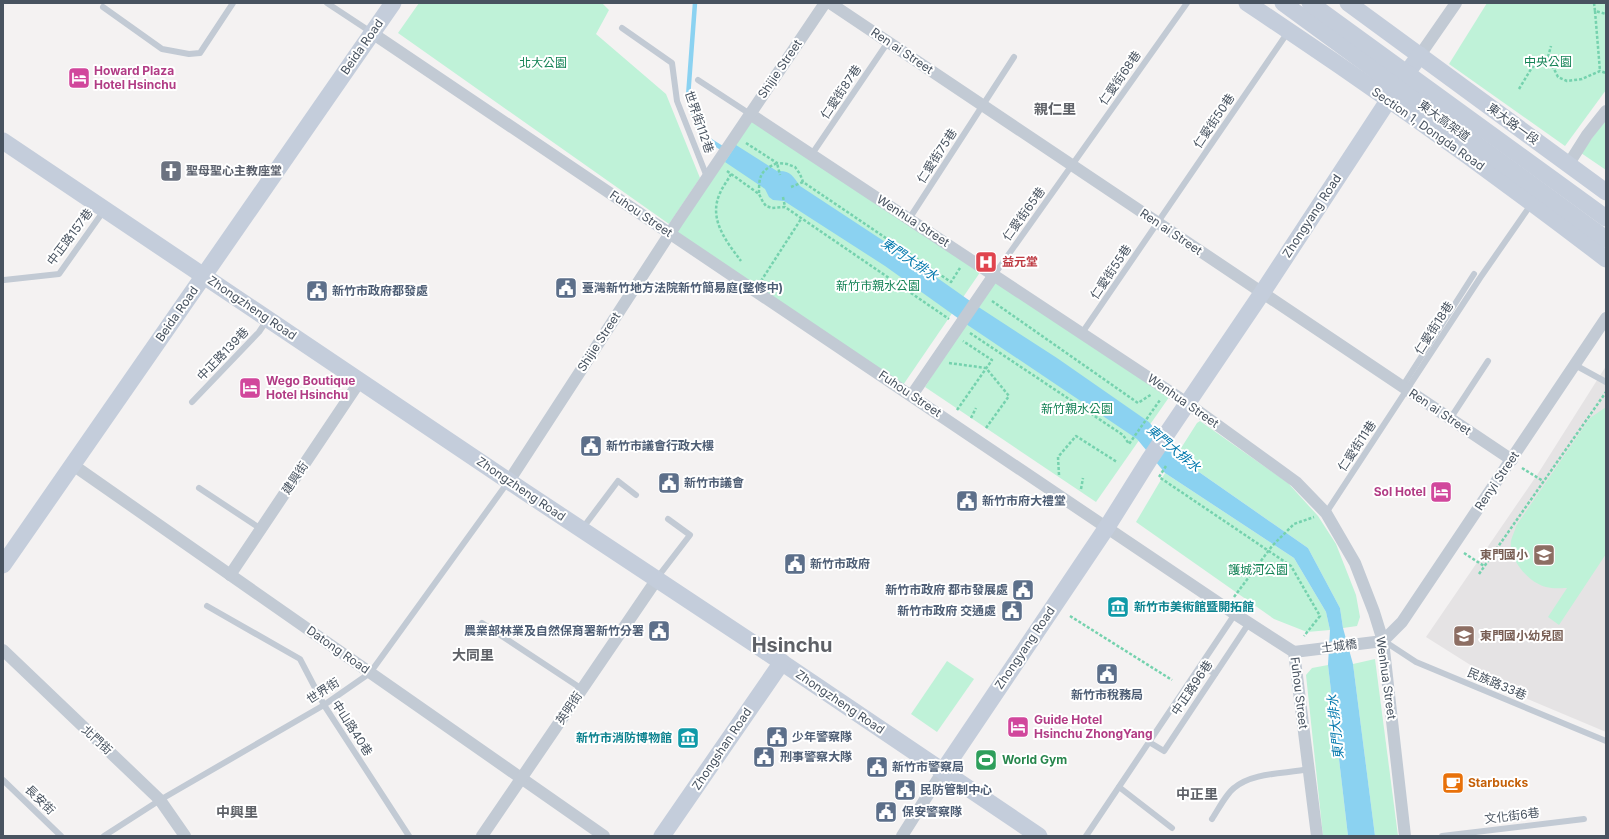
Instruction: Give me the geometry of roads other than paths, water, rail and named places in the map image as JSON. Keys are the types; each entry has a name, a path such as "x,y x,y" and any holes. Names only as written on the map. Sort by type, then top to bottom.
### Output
{"street":[{"name":"Beida Road","path":"3,565 393,3"},
{"name":"Shijie Street","path":"509,481 707,178 721,167 741,139 750,114 825,3"},
{"name":"Ren ai Street","path":"830,3 1512,460"},
{"name":"Section 1, Dongda Road","path":"1247,3 1532,202 1606,258"},
{"name":"東大高架道","path":"1283,3 1606,239"},
{"name":"東大高架道","path":"1310,3 1606,218"},
{"path":"1348,3 1420,55"},
{"name":"Zhongyang Road","path":"902,836 943,771 1107,527 1169,429 1262,293 1388,100 1456,3"},
{"name":"Fuhou Street","path":"372,33 912,395 1235,614 1294,652 1317,836"},
{"name":"東大路一段","path":"1420,55 1606,192"},
{"path":"1568,164 1606,110"},
{"name":"Wenhua Street","path":"750,114 1187,403 1296,482 1326,513 1355,563 1374,612 1383,641 1405,836"},
{"name":"Zhongzheng Road","path":"3,141 509,481 782,662 1039,836"},
{"path":"912,395 960,327 981,292 994,275"},
{"name":"Renyi Street","path":"1383,641 1404,619 1606,318"},
{"name":"建興街","path":"230,575 360,381"},
{"name":"Datong Road","path":"72,465 604,836"},
{"name":"英明街","path":"482,836 656,579"},
{"name":"土城橋","path":"1294,652 1383,641"},
{"name":"北門街","path":"3,650 160,800 185,836"},
{"name":"Zhongshan Road","path":"662,836 782,662"}],"lane":[{"path":"103,6 162,49 189,54 200,53 233,3"},
{"path":"327,3 372,33"},
{"name":"仁愛街68巷","path":"1072,165 1187,3"},
{"name":"世界街112巷","path":"622,28 672,63 677,101 707,178"},
{"name":"仁愛街50巷","path":"1158,223 1289,31"},
{"name":"仁愛街87巷","path":"812,154 888,42"},
{"name":"仁愛街75巷","path":"909,219 1014,57"},
{"path":"1405,75 1429,81"},
{"path":"1405,75 1418,94"},
{"path":"698,80 750,114"},
{"name":"仁愛街65巷","path":"994,275 1072,165"},
{"name":"仁愛街18巷","path":"1405,388 1532,202"},
{"name":"中正路157巷","path":"4,280 59,274 105,209"},
{"name":"仁愛街55巷","path":"1082,333 1158,223"},
{"path":"1405,388 1474,274"},
{"name":"中正路139巷","path":"192,402 259,332 268,318"},
{"path":"1450,419 1488,361"},
{"path":"1574,365 1606,382"},
{"name":"仁愛街11巷","path":"1326,513 1405,388"},
{"name":"世界街","path":"104,836 160,800 324,705 370,673 509,481"},
{"path":"582,529 618,481 636,495"},
{"path":"199,488 261,529"},
{"path":"656,579 690,535 668,519"},
{"name":"中山路40巷","path":"207,606 300,659 324,705 409,836"},
{"name":"中正路96巷","path":"1086,836 1235,614"},
{"path":"482,623 582,689"},
{"name":"中正路96巷","path":"1149,742 1164,751 1249,623"},
{"name":"民族路33巷","path":"1383,641 1416,662 1606,741"},
{"path":"1201,665 1215,674"},
{"path":"1212,819 1233,788 1259,777 1309,769"},
{"name":"長安街","path":"3,780 61,836"},
{"path":"1119,787 1172,828"},
{"name":"文化街6巷","path":"1442,836 1584,819"}],"water":[{"path":"736,145 777,171 791,174 800,186 902,253 980,308 1057,358 1149,422 1176,456 1308,548 1340,608 1343,628 1353,664 1375,836 1348,836 1328,665 1330,630 1326,612 1294,558 1165,473 1137,439 969,326 885,266 784,201 773,200 769,197 765,189 725,162"}],"waterway":[{"name":"東門大排水","path":"695,3 688,97 701,135 725,150"}],"place":[{"name":"Howard Plaza Hotel Hsinchu","path":"79,78"},
{"name":"聖母聖心主教座堂","path":"171,171"},
{"name":"益元堂","path":"986,262"},
{"name":"臺灣新竹地方法院新竹簡易庭(整修中)","path":"566,288"},
{"name":"新竹市政府都發處","path":"317,291"},
{"name":"Wego Boutique Hotel Hsinchu","path":"250,388"},
{"name":"新竹市議會行政大樓","path":"591,446"},
{"name":"新竹市議會","path":"669,483"},
{"name":"Sol Hotel","path":"1441,492"},
{"name":"新竹市府大禮堂","path":"967,501"},
{"name":"東門國小","path":"1544,555"},
{"name":"新竹市政府","path":"795,564"},
{"name":"新竹市政府 都市發展處","path":"1023,590"},
{"name":"新竹市美術館暨開拓館","path":"1118,607"},
{"name":"新竹市政府 交通處","path":"1012,611"},
{"name":"農業部林業及自然保育署新竹分署","path":"659,631"},
{"name":"東門國小幼兒園","path":"1464,636"},
{"name":"新竹市稅務局","path":"1107,674"},
{"name":"Guide Hotel Hsinchu ZhongYang","path":"1018,727"},
{"name":"少年警察隊","path":"777,737"},
{"name":"新竹市消防博物館","path":"688,738"},
{"name":"刑事警察大隊","path":"764,757"},
{"name":"World Gym","path":"986,760"},
{"name":"新竹市警察局","path":"877,767"},
{"name":"Starbucks","path":"1453,783"},
{"name":"民防管制中心","path":"905,790"},
{"name":"保安警察隊","path":"886,812"}],"district":[{"name":"親仁里","path":"1055,109"},
{"name":"Hsinchu","path":"792,645"},
{"name":"大同里","path":"473,655"},
{"name":"中正里","path":"1197,794"},
{"name":"中興里","path":"237,812"}],"park label":[{"name":"中央公園","path":"1548,62"},
{"name":"北大公園","path":"543,63"},
{"name":"新竹市親水公園","path":"878,286"},
{"name":"新竹親水公園","path":"1077,409"},
{"name":"護城河公園","path":"1258,570"}]}
